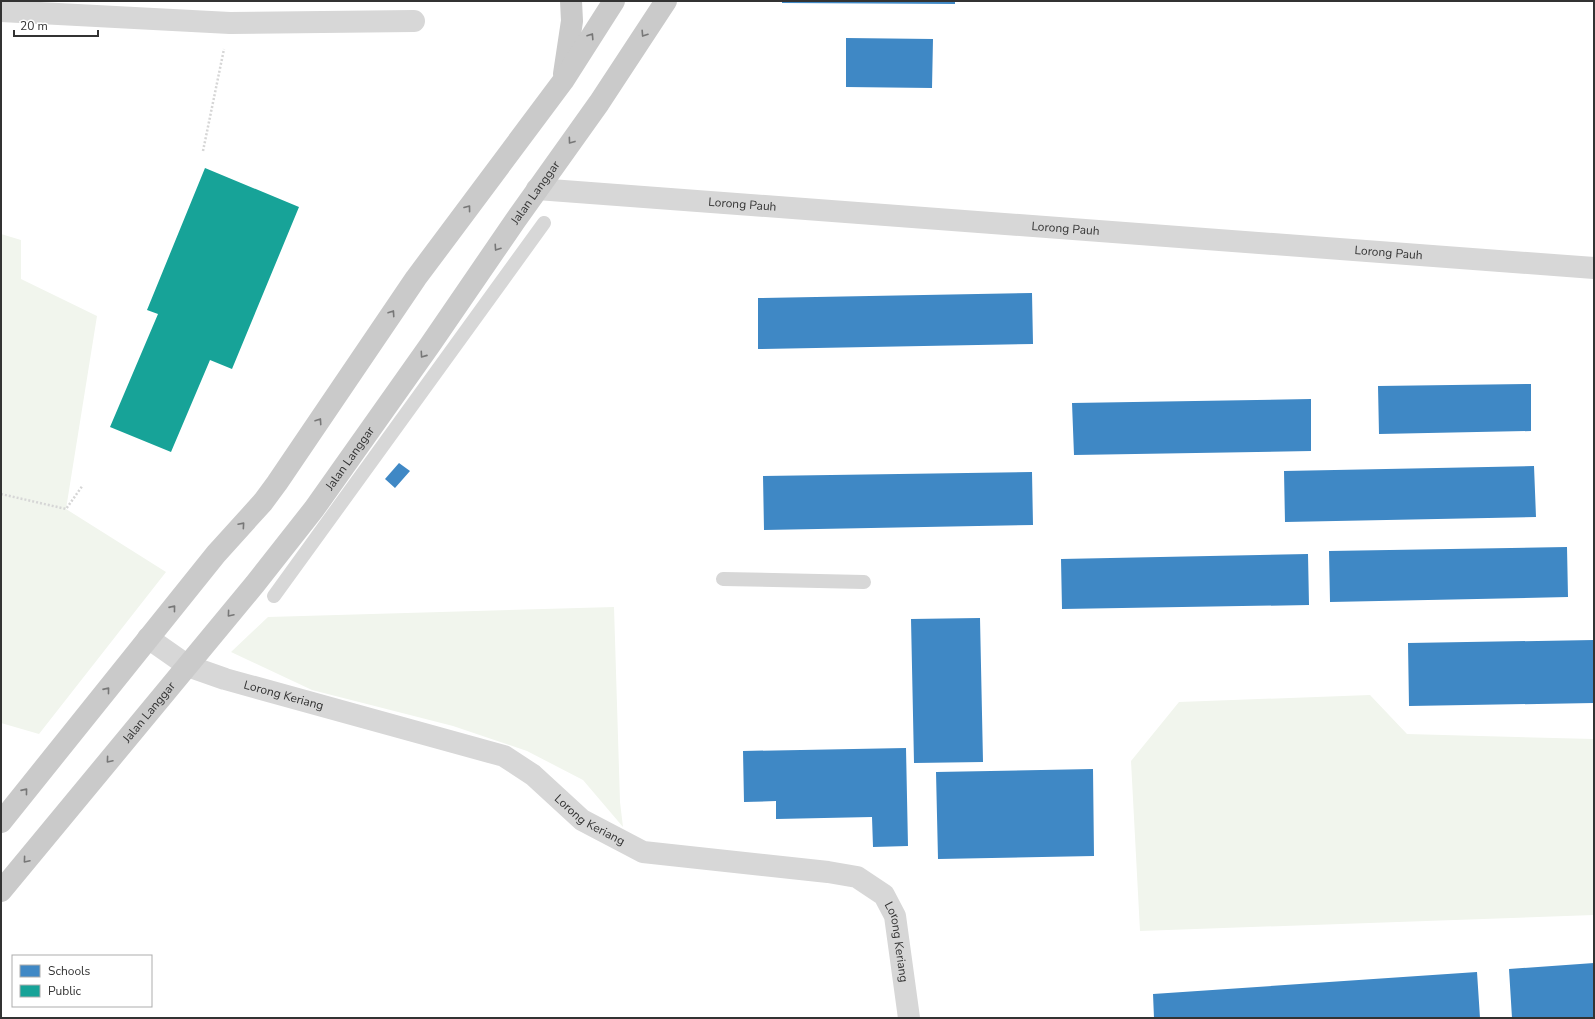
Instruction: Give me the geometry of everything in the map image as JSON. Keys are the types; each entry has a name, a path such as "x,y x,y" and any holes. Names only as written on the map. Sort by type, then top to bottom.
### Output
{"main road":[{"path":"562,81 572,22 571,1"},
{"path":"1,822 211,560 263,502 416,278 562,81 614,1"},
{"name":"Jalan Langgar","path":"1,891 188,666 314,509 430,345 537,189 599,103 666,1"}],"street":[{"path":"1,10 230,23 414,21"},
{"name":"Lorong Pauh","path":"537,189 1594,268"},
{"name":"Lorong Keriang","path":"148,638 188,666 271,692 451,740 504,756 533,775 582,820 643,852 758,864 857,877 884,895 896,916 909,1018"}],"lane":[{"path":"274,596 544,223"},
{"path":"723,579 864,582"}],"path":[{"path":"203,150 230,23"},
{"path":"1,494 66,509 83,485"}],"shaded area":[{"path":"1,234 21,240 21,279 97,316 66,509 166,572 39,734 1,723"},
{"path":"614,607 620,802 623,827 583,780 527,751 453,726 312,690 231,652 268,617"},
{"path":"1370,695 1407,734 1594,739 1594,915 1140,931 1131,761 1179,702"}],"building: Schools":[{"path":"782,1 955,1 955,4 782,3"},
{"path":"846,38 933,39 932,88 846,87"},
{"path":"1032,293 1033,344 758,349 758,298"},
{"path":"1531,384 1531,431 1379,434 1378,386"},
{"path":"1311,399 1311,451 1074,455 1072,403"},
{"path":"399,463 410,471 395,488 385,479"},
{"path":"1534,466 1536,517 1285,522 1284,471"},
{"path":"1032,472 1033,525 764,530 763,476"},
{"path":"1567,547 1568,597 1330,602 1329,551"},
{"path":"1308,554 1309,605 1062,609 1061,559"},
{"path":"980,618 983,762 914,763 911,619"},
{"path":"1594,640 1594,703 1409,706 1408,643"},
{"path":"906,748 908,846 873,847 872,817 776,819 776,801 744,802 743,751"},
{"path":"1093,769 1094,856 938,859 936,772"},
{"path":"1594,963 1594,1018 1512,1018 1509,969"},
{"path":"1477,972 1480,1018 1154,1018 1153,994"}],"building: Public":[{"path":"205,168 299,207 232,369 210,360 171,452 110,427 158,314 147,310"}]}
